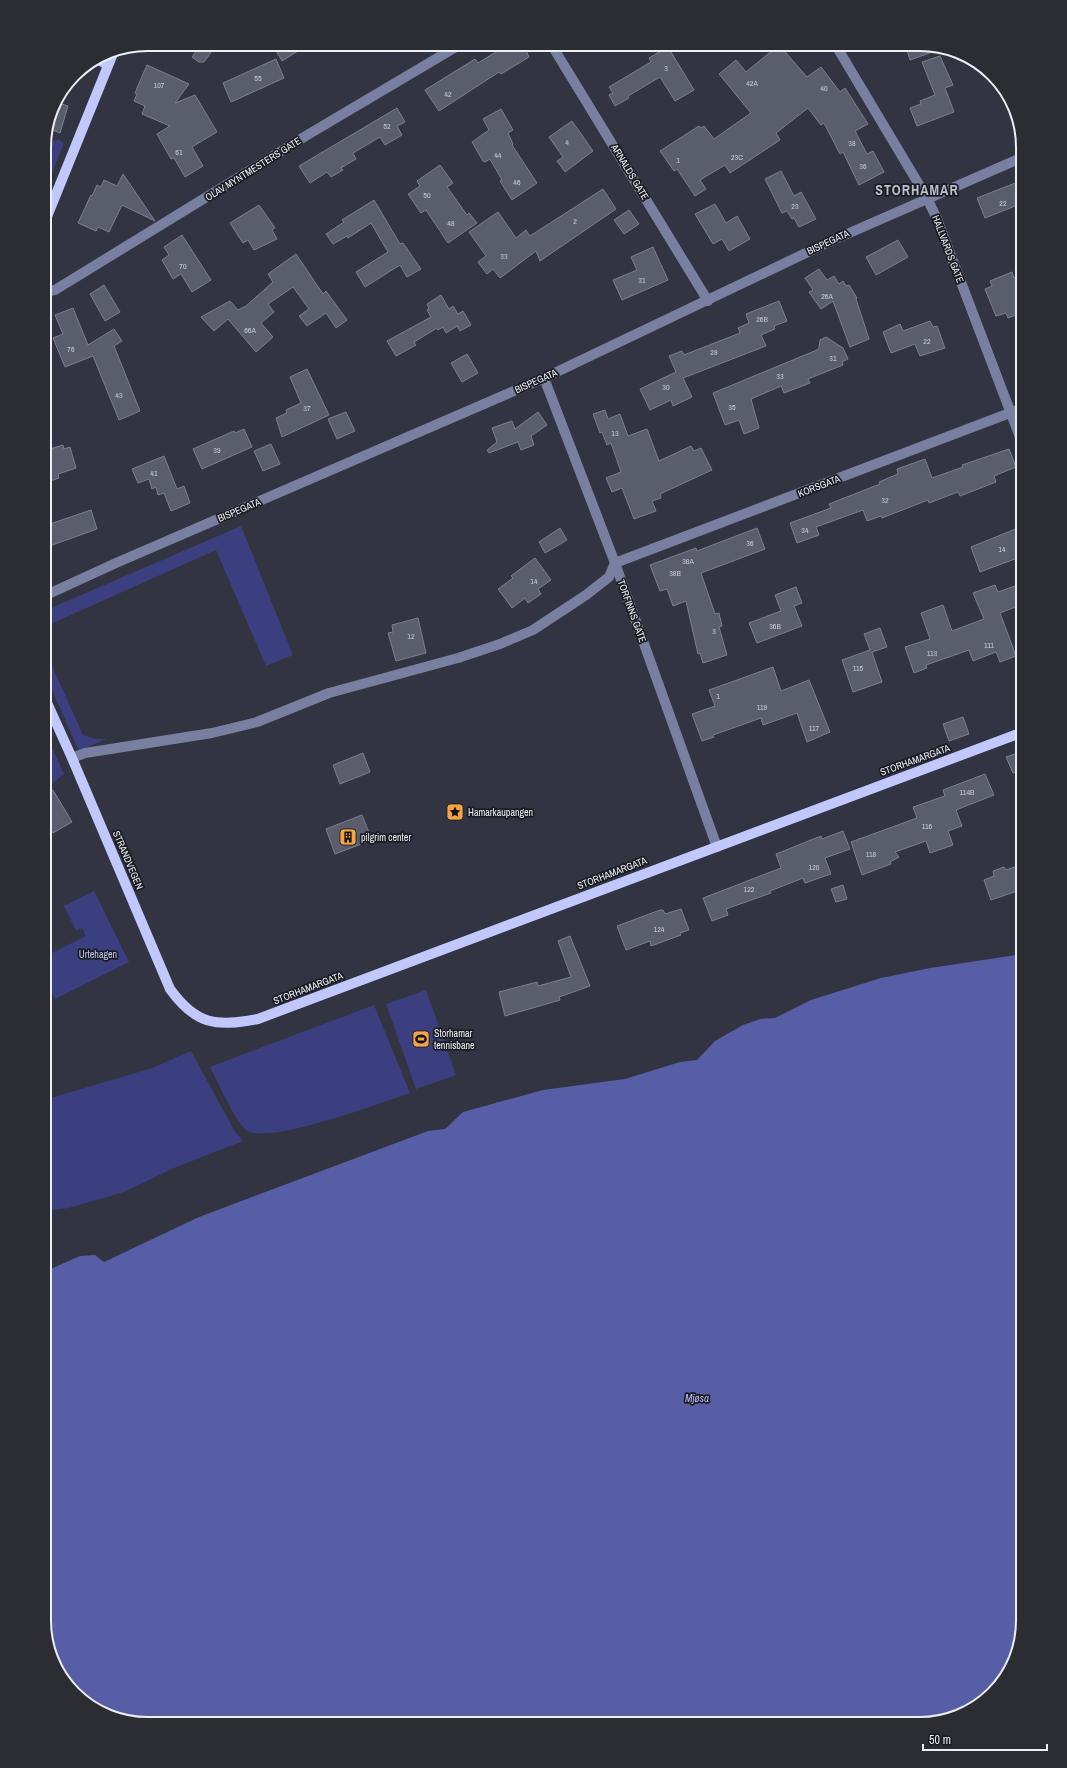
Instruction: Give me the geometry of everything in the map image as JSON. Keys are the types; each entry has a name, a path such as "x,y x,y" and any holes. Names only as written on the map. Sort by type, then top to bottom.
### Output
{"main road":[{"path":"51,207 111,58"},
{"path":"103,62 108,65"},
{"name":"STRANDVEGEN","path":"51,712 170,989 179,1002 206,1022"},
{"name":"STORHAMARGATA","path":"206,1022 237,1023 258,1019 1016,735"}],"street":[{"name":"OLAV MYNTMESTERS GATE","path":"51,291 55,290 296,142 449,51"},
{"name":"ARNALDS GATE","path":"555,51 708,301"},
{"name":"HALLVARDS GATE","path":"839,51 927,198 937,219 1016,428"},
{"name":"BISPEGATA","path":"51,593 116,563 544,378 831,241 1016,159"},
{"name":"TORFINNS GATE","path":"544,378 615,563 717,846"},
{"name":"KORSGATA","path":"615,563 1016,411"},
{"path":"72,758 85,753 212,733 257,722 329,694 458,658 500,644 533,630 586,595 609,577 615,563"}],"green space":[{"path":"58,139 64,143 51,176 51,142"},
{"path":"241,526 293,655 266,666 216,550 51,624 51,608"},
{"path":"51,664 83,735 96,739 106,739 79,751 51,688"},
{"path":"51,745 64,774 51,784"},
{"name":"Urtehagen","path":"94,891 129,962 55,999 51,991 51,954 86,936 82,928 76,931 64,906"},
{"name":"Storhamar tennisbane","path":"426,990 456,1075 416,1089 386,1004"},
{"path":"374,1005 410,1093 326,1121 300,1128 277,1132 258,1133 246,1130 232,1110 210,1067"},
{"path":"191,1051 234,1130 243,1141 174,1168 124,1192 69,1208 51,1210 51,1098 152,1068"}],"water":[{"name":"Mjøsa","path":"1016,955 1016,1620 1013,1645 1009,1657 1000,1674 983,1693 973,1701 951,1712 920,1717 141,1717 116,1712 105,1707 94,1701 75,1684 67,1674 56,1652 51,1627 51,1269 80,1256 95,1255 104,1262 199,1217 428,1131 445,1129 463,1112 543,1090 625,1079 680,1062 697,1060 715,1041 743,1025 760,1019 775,1018 811,1000 881,978 930,968"}],"building":[{"path":"196,51 212,51 204,62 199,62 192,57"},
{"path":"276,51 298,51 282,61"},
{"path":"498,51 526,51 529,57 501,74 499,72 439,111 425,90 475,59 478,63"},
{"path":"661,51 670,51 694,90 675,101 660,77 628,96 629,98 615,106 609,95 613,93 609,87 651,62 649,58"},
{"path":"772,51 784,51 807,77 821,67 840,92 845,88 868,124 855,131 867,154 873,151 884,172 859,185 843,152 840,154 824,123 821,125 808,108 776,133 780,140 730,173 725,165 700,180 706,189 695,196 677,169 674,171 660,151 699,126 701,128 704,126 714,139 751,113 719,74 736,60 746,72"},
{"path":"907,51 932,52 910,60"},
{"path":"940,56 953,85 945,88 954,112 917,126 910,108 921,104 920,101 935,95 922,62"},
{"path":"276,59 284,78 231,102 223,83"},
{"path":"147,65 189,84 175,103 195,95 217,132 192,147 203,166 185,177 174,158 171,159 157,134 170,126 142,114 145,106 134,101 137,94 135,93"},
{"path":"62,104 68,106 60,133 53,130"},
{"path":"397,108 405,122 397,126 402,135 385,145 380,137 353,153 356,159 341,168 343,170 331,177 327,172 310,183 299,166"},
{"path":"501,109 513,130 508,133 513,144 512,145 537,183 512,200 500,181 502,180 490,159 485,162 483,161 472,142 489,130 483,119"},
{"path":"572,121 593,151 565,172 557,161 563,157 549,137"},
{"path":"440,165 453,183 447,187 467,215 469,213 477,223 448,243 426,210 421,213 408,194 420,186 417,181"},
{"path":"781,171 794,196 801,192 816,219 799,227 794,218 792,219 787,211 782,213 765,179"},
{"path":"123,174 155,221 122,205 109,232 98,227 96,231 78,223 97,185 101,187 104,180 117,186"},
{"path":"1016,183 1016,206 985,218 977,198"},
{"path":"603,189 616,209 540,261 536,251 500,278 493,269 487,274 478,262 486,256 469,232 498,212 516,238 526,230 530,236"},
{"path":"374,200 400,244 403,243 421,269 407,277 400,265 365,287 356,272 388,252 371,223 348,238 347,236 333,244 326,234 344,222 342,220"},
{"path":"715,204 726,223 737,216 750,239 729,251 722,239 713,244 695,214"},
{"path":"259,205 275,228 272,230 277,239 254,250 248,240 243,243 230,223"},
{"path":"629,210 639,224 624,234 614,220"},
{"path":"182,235 211,280 192,292 181,274 173,279 162,260 169,255 164,247"},
{"path":"898,240 908,257 876,275 866,257"},
{"path":"653,247 668,280 622,300 613,280 637,270 631,257"},
{"path":"296,254 323,294 326,291 347,320 336,328 326,313 307,326 299,316 309,309 293,287 268,304 274,312 261,323 273,337 256,352 228,319 214,331 201,317 230,301 238,310 246,306 273,282 268,274"},
{"path":"819,269 827,280 834,276 839,284 843,281 846,286 849,285 857,298 856,299 869,339 850,347 833,301 821,309 809,292 813,290 805,278"},
{"path":"1012,272 1014,278 1016,277 1016,315 1008,318 1006,313 996,316 985,289 992,286 990,281"},
{"path":"104,285 120,312 105,321 90,294"},
{"path":"441,295 449,309 453,306 458,314 463,311 471,325 460,331 457,326 446,333 443,327 438,330 437,328 414,342 416,345 396,356 387,341 431,317 427,310 429,309 427,304"},
{"path":"779,301 787,321 774,326 775,329 761,335 766,346 683,378 692,397 673,406 671,400 650,410 640,389 676,372 669,356 682,351 684,355 740,333 738,328 749,323 746,314"},
{"path":"73,308 88,345 114,329 122,341 114,346 140,411 119,420 93,356 65,367 53,338 63,334 55,315"},
{"path":"930,321 933,327 937,326 945,348 920,356 915,344 891,353 883,332 900,324 903,331"},
{"path":"826,337 843,348 848,359 842,362 843,365 808,379 810,383 784,393 781,386 751,399 759,428 744,434 739,420 725,425 713,393 817,350 819,348 820,340"},
{"path":"467,354 478,373 462,382 451,363"},
{"path":"307,369 329,415 282,437 276,418 287,413 286,410 301,403 290,377"},
{"path":"605,410 608,419 620,414 628,436 647,429 659,461 691,446 694,451 701,448 712,470 660,494 661,498 652,501 656,511 634,519 622,488 612,492 606,478 621,472 611,443 607,445 602,432 600,433 593,414"},
{"path":"346,412 355,431 337,439 328,419"},
{"path":"538,412 547,425 531,436 534,445 521,450 518,442 489,453 487,450 497,442 492,428 512,421 515,429"},
{"path":"244,429 252,447 202,469 193,449 234,431 235,433"},
{"path":"271,444 280,464 263,471 254,451"},
{"path":"63,445 64,449 70,447 76,468 58,474 59,478 51,481 51,449"},
{"path":"1009,449 1016,467 994,476 996,482 960,496 958,492 929,503 928,500 882,518 881,516 867,521 863,510 816,527 819,535 797,543 790,523 831,508 829,504 880,484 879,482 898,474 897,469 925,459 932,478 963,467 962,465"},
{"path":"164,456 177,489 184,486 190,503 171,511 164,493 158,495 156,487 152,489 149,479 138,483 132,469"},
{"path":"91,510 97,529 51,545 51,524"},
{"path":"560,528 567,540 545,553 539,542"},
{"path":"757,528 765,549 701,573 715,614 719,613 722,626 719,627 727,655 703,663 700,653 698,654 686,601 673,606 667,589 660,591 650,565 696,548 697,551"},
{"path":"1016,529 1016,559 980,572 971,547"},
{"path":"535,558 551,580 538,589 541,594 528,603 525,598 512,608 498,589 513,578 511,576"},
{"path":"995,585 998,592 1016,586 1016,607 1000,613 1016,656 1000,662 996,652 973,661 969,650 926,665 927,668 914,673 905,647 930,639 921,613 943,605 952,631 984,619 973,593"},
{"path":"796,587 802,603 794,606 802,626 757,643 749,623 781,611 775,595"},
{"path":"418,618 426,653 396,661 388,633 393,632 392,625"},
{"path":"880,628 887,647 872,652 882,682 853,692 842,660 870,650 864,634"},
{"path":"773,667 781,691 809,680 830,732 807,742 797,713 763,725 761,718 713,735 714,737 702,741 692,714 715,706 709,690"},
{"path":"963,717 969,734 949,741 943,724"},
{"path":"363,753 370,772 340,784 333,765"},
{"path":"1016,753 1016,772 1013,773 1006,757"},
{"path":"985,774 994,795 956,810 962,826 948,831 953,845 930,853 926,841 895,852 899,857 890,862 891,864 862,875 851,842 917,818 913,807 945,796 943,790"},
{"path":"53,790 72,822 53,833 51,830 51,791"},
{"name":"pilgrim center","path":"362,815 372,840 335,854 326,829"},
{"path":"843,831 850,849 825,858 831,874 805,883 803,878 770,891 771,893 726,909 728,915 712,921 703,898 781,868 776,854 821,836 822,839"},
{"path":"1016,866 1016,891 991,900 984,880 994,876 993,871 1004,867 1006,870"},
{"path":"843,885 847,899 836,902 831,889"},
{"path":"681,909 689,930 680,933 681,935 651,946 650,941 626,950 617,926 660,910 663,910 665,914"},
{"path":"570,936 590,986 559,997 560,1000 505,1016 499,992 537,982 538,986 571,977 558,941"}],"place":[{"name":"Hamarkaupangen","path":"455,812"},
{"name":"pilgrim center","path":"348,837"},
{"name":"Storhamar tennisbane","path":"421,1039"}],"district":[{"name":"STORHAMAR","path":"917,190"}]}
